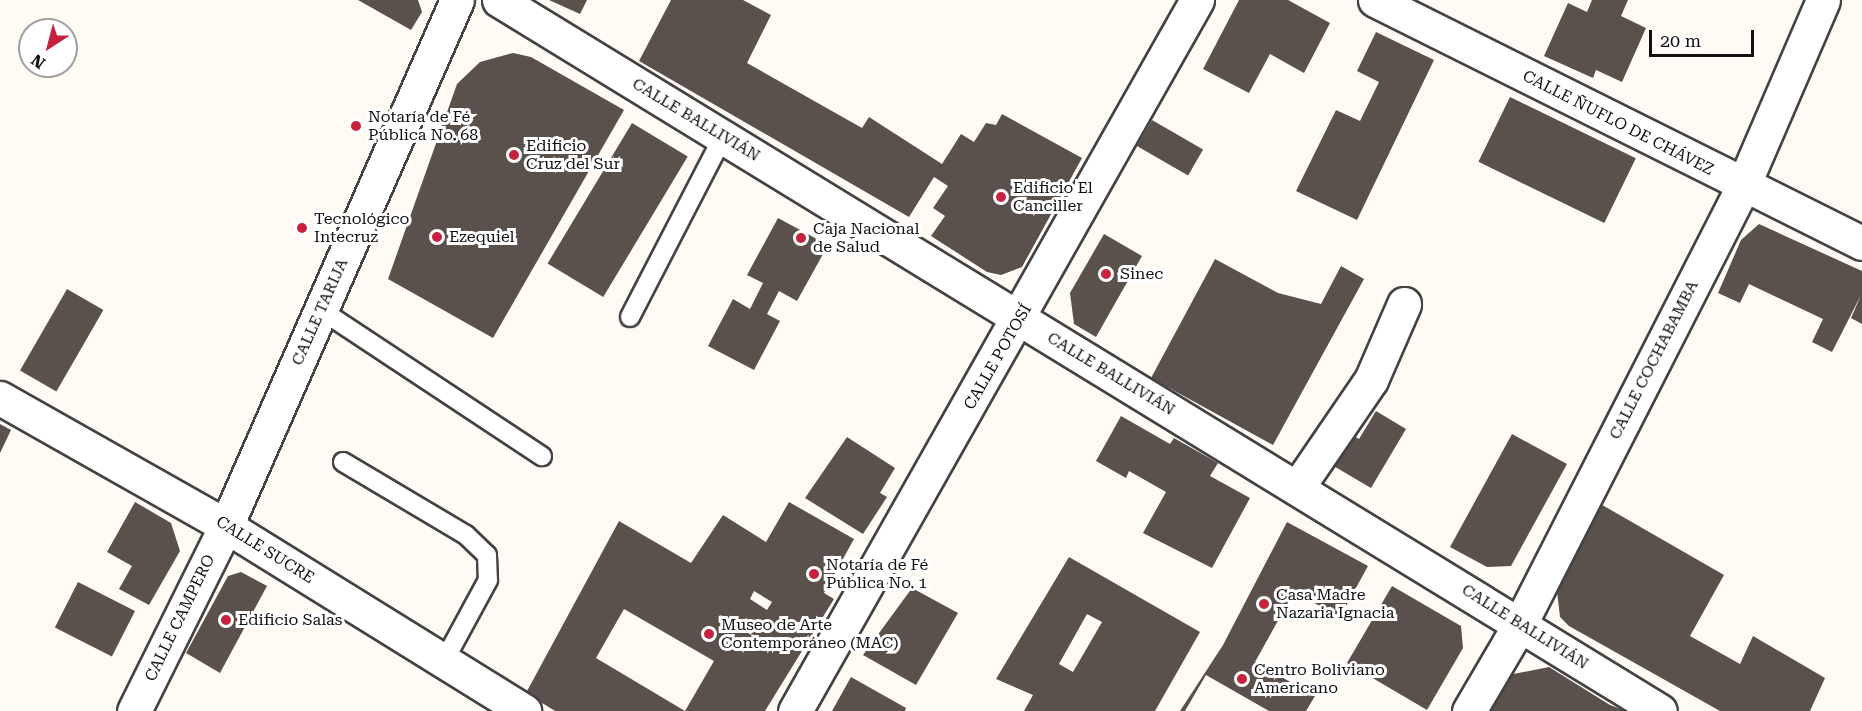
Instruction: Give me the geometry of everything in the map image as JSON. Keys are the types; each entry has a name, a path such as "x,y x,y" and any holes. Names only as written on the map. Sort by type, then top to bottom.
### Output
{"street":[{"name":"CALLE TARIJA","path":"226,526 457,0"},
{"name":"CALLE BALLIVIÁN","path":"500,0 1660,711"},
{"name":"CALLE POTOSÍ","path":"795,711 1020,319 1197,0"},
{"name":"CALLE ÑUFLO DE CHÁVEZ","path":"1375,0 1743,186 1862,243"},
{"name":"CALLE COCHABAMBA","path":"1469,711 1520,624 1743,186 1823,0"},
{"path":"1297,488 1371,380 1404,304"},
{"name":"CALLE SUCRE","path":"0,398 226,526 524,711"},
{"name":"CALLE CAMPERO","path":"135,711 226,526"}],"lane":[{"path":"630,317 723,137"},
{"path":"321,310 542,456"},
{"path":"343,462 466,535 487,555 488,580 444,661"}],"building":[{"path":"358,0 418,0 422,12 411,30"},
{"path":"549,0 587,0 580,14"},
{"path":"671,0 743,0 771,15 747,63 862,128 869,117 942,164 961,134 974,142 986,123 996,125 1002,114 1082,158 1022,267 1001,275 987,272 931,236 945,216 933,208 948,186 934,177 909,217 639,61"},
{"path":"1239,0 1288,0 1330,23 1304,73 1270,54 1249,93 1203,69"},
{"path":"1592,0 1628,0 1621,16 1646,28 1622,82 1596,70 1593,78 1544,56 1568,3 1587,12"},
{"path":"1376,32 1434,60 1357,220 1296,191 1336,110 1360,121 1379,82 1357,71"},
{"name":"Edificio Cruz del Sur","path":"513,53 531,57 624,110 493,338 388,279 457,84 480,62"},
{"path":"1510,97 1636,158 1604,223 1478,162"},
{"path":"1152,120 1203,150 1188,175 1137,146"},
{"path":"632,123 688,156 603,297 548,264"},
{"path":"778,218 828,245 797,301 779,291 767,314 780,321 754,370 708,346 733,299 750,309 763,283 747,275"},
{"path":"1759,224 1862,271 1862,324 1851,318 1861,295 1832,352 1812,342 1823,319 1749,284 1740,303 1718,293 1741,240"},
{"name":"Sinec","path":"1104,234 1142,256 1096,337 1074,324 1070,293"},
{"path":"1215,259 1278,293 1321,304 1341,266 1364,279 1273,445 1151,378"},
{"path":"67,289 103,310 56,391 20,370"},
{"path":"1376,411 1406,429 1371,488 1320,458 1339,428 1359,439"},
{"path":"1121,416 1170,444 1174,438 1218,463 1210,476 1250,498 1212,568 1143,533 1166,492 1129,471 1126,478 1096,461"},
{"path":"0,424 11,430 0,453"},
{"path":"1512,434 1567,464 1511,566 1487,567 1450,547"},
{"path":"847,437 895,468 880,493 887,497 863,534 805,498"},
{"path":"135,502 171,523 180,551 149,605 119,589 132,566 107,552"},
{"path":"789,502 854,539 824,593 834,599 765,711 685,711 555,711 526,693 619,521 691,563 723,515 766,542","holes":["754,591 772,602 767,610 750,599","624,609 714,661 685,711 596,658"]},
{"path":"1597,502 1724,575 1690,636 1740,664 1753,636 1825,678 1810,711 1720,711 1569,626 1560,617 1556,583"},
{"name":"Casa Madre Nazaria Ignacia","path":"1287,522 1368,566 1340,617 1294,592 1255,662 1315,696 1306,711 1269,711 1206,675 1185,711 1180,711 1223,645"},
{"path":"1069,557 1200,632 1155,711 1024,711 1033,695 996,679","holes":["1087,614 1102,622 1073,672 1059,664"]},
{"name":"Edificio Salas","path":"241,572 267,586 220,673 186,653 228,576"},
{"path":"78,582 135,611 112,656 55,627"},
{"path":"1392,586 1461,626 1463,648 1427,710 1347,663"},
{"path":"912,588 958,613 916,685 863,655"},
{"path":"1549,667 1610,705 1626,711 1487,711 1508,675"},
{"path":"851,677 906,708 905,711 832,711"}],"place":[{"name":"Notaría de Fé Pública No. 68","path":"356,126"},
{"name":"Edificio Cruz del Sur","path":"514,155"},
{"name":"Edificio El Canciller","path":"1001,197"},
{"name":"Tecnológico Intecruz","path":"302,228"},
{"name":"Ezequiel","path":"437,237"},
{"name":"Caja Nacional de Salud","path":"801,238"},
{"name":"Sinec","path":"1106,274"},
{"name":"Notaría de Fé Pública No. 1","path":"814,574"},
{"name":"Casa Madre Nazaria Ignacia","path":"1264,604"},
{"name":"Edificio Salas","path":"226,620"},
{"name":"Museo de Arte Contemporáneo (MAC)","path":"709,634"},
{"name":"Centro Boliviano Americano","path":"1242,679"}]}
